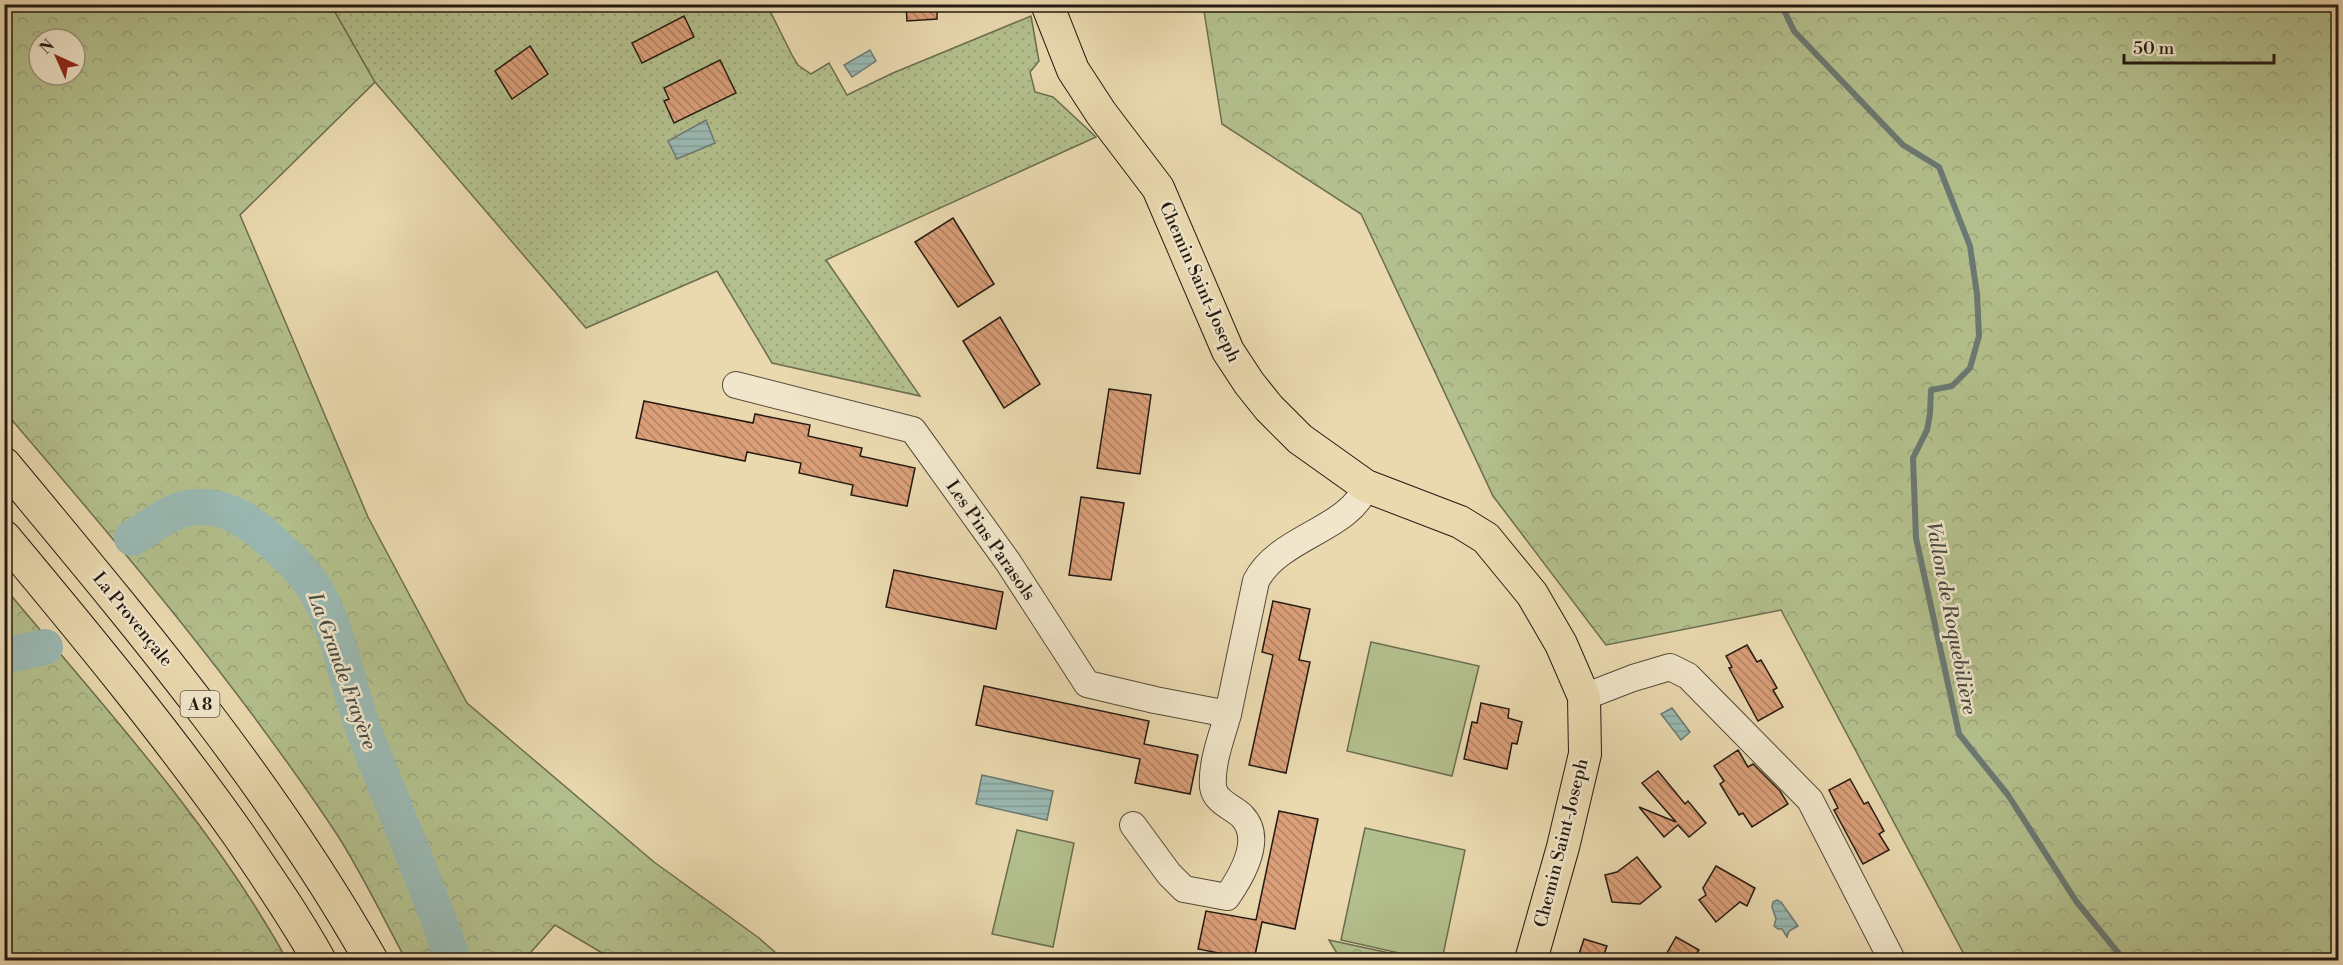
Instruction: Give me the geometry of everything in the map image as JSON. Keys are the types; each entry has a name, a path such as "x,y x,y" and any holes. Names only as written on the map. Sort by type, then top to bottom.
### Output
{"highway":[{"name":"La Provençale","path":"4,464 153,643 240,757 312,861 371,960"},
{"name":"A 8","path":"4,537 119,675 199,780 260,867 319,960"}],"main road":[{"name":"Chemin Saint-Joseph","path":"1047,4 1073,70 1101,112 1158,188 1228,351 1269,408 1300,439 1366,486 1460,522 1486,538 1532,594 1561,644 1584,697 1585,754 1563,847 1531,960"}],"street":[{"name":"Les Pins Parasols","path":"736,385 913,430 1008,562 1087,684 1228,714"},
{"path":"1133,825 1169,874 1184,889 1227,897 1241,876 1251,843 1244,817 1217,797 1214,787 1217,753 1228,714 1256,581 1263,567 1282,552 1355,505 1366,486"},
{"path":"1584,697 1633,678 1670,667 1688,676 1810,800 1892,960"}],"green space":[{"path":"4,5 331,5 375,82 240,215 368,517 467,703 654,862 759,938 784,960 614,960 555,925 524,960 406,960 346,848 298,778 259,723 177,617 5,412"},
{"path":"331,5 767,5 798,65 811,74 829,63 847,95 893,73 1031,16 1039,61 1030,72 1035,92 1053,97 1096,137 826,260 920,396 772,363 717,271 586,328 375,82"},
{"path":"1203,5 2338,5 2338,960 1967,960 1781,610 1606,645 1493,496 1361,214 1222,124"},
{"path":"4,587 118,722 191,814 225,861 287,960 5,960"},
{"path":"1371,642 1479,666 1452,776 1347,751"},
{"path":"1365,828 1465,850 1442,960 1430,960 1341,940"},
{"path":"1017,830 1074,843 1053,947 992,934"},
{"path":"1329,940 1422,960 1341,960"}],"water":[{"path":"870,50 876,61 852,77 844,65"},
{"path":"706,120 715,143 677,159 668,141"},
{"path":"1672,708 1690,732 1681,740 1661,714"},
{"path":"982,775 1053,791 1047,820 976,804"},
{"path":"1777,900 1781,902 1798,926 1789,931 1787,937 1782,929 1774,926 1776,919 1772,907 1773,902"}],"building":[{"path":"906,4 937,4 937,19 907,21"},
{"path":"684,16 694,37 642,63 632,43"},
{"path":"530,46 548,74 512,99 495,71"},
{"path":"720,60 736,93 674,123 664,101 669,99 664,88"},
{"path":"953,218 994,284 958,307 915,242"},
{"path":"1000,317 1040,384 1004,408 963,341"},
{"path":"1109,389 1151,395 1140,474 1097,468"},
{"path":"644,401 753,423 755,414 810,425 808,436 862,448 860,456 915,468 907,506 851,495 853,485 799,473 801,463 747,452 745,461 636,438"},
{"path":"1081,497 1124,503 1111,580 1069,575"},
{"path":"894,570 1003,592 996,629 886,607"},
{"path":"1273,601 1310,609 1299,660 1310,662 1286,773 1249,765 1273,655 1262,652"},
{"path":"1747,645 1757,662 1761,660 1777,688 1773,690 1783,707 1758,721 1729,668 1732,667 1726,656"},
{"path":"984,686 1149,721 1144,744 1198,755 1190,794 1135,783 1140,759 976,725"},
{"path":"1481,703 1509,709 1508,718 1522,722 1517,744 1512,743 1507,769 1464,759 1472,722 1477,723"},
{"path":"1738,750 1748,767 1753,764 1780,791 1788,804 1752,827 1743,813 1739,815 1720,784 1724,781 1714,766"},
{"path":"1658,771 1685,804 1688,801 1706,823 1689,837 1678,825 1664,837 1639,807 1676,822 1642,783"},
{"path":"1850,779 1864,804 1868,802 1884,831 1879,834 1889,850 1863,864 1834,810 1838,808 1829,790"},
{"path":"1279,811 1318,819 1295,929 1262,922 1254,960 1198,949 1206,911 1256,920"},
{"path":"1637,857 1661,887 1640,904 1612,902 1605,875 1617,872"},
{"path":"1716,866 1755,888 1747,906 1740,902 1716,922 1699,900 1706,895 1703,888"},
{"path":"1676,937 1699,950 1692,960 1663,960"},
{"path":"1584,939 1607,946 1602,960 1577,960"}],"waterway":[{"name":"Vallon de Roquebilière","path":"1781,4 1794,31 1903,145 1939,167 1970,246 1977,294 1979,336 1970,368 1952,386 1931,390 1927,430 1913,458 1916,538 1959,734 2008,795 2076,901 2124,960"},
{"name":"La Grande Frayère","path":"132,538 181,510 199,507 219,509 237,516 254,527 289,558 308,579 330,620 366,736 453,960"},
{"name":"La Grande Frayère","path":"4,656 45,647"}]}
